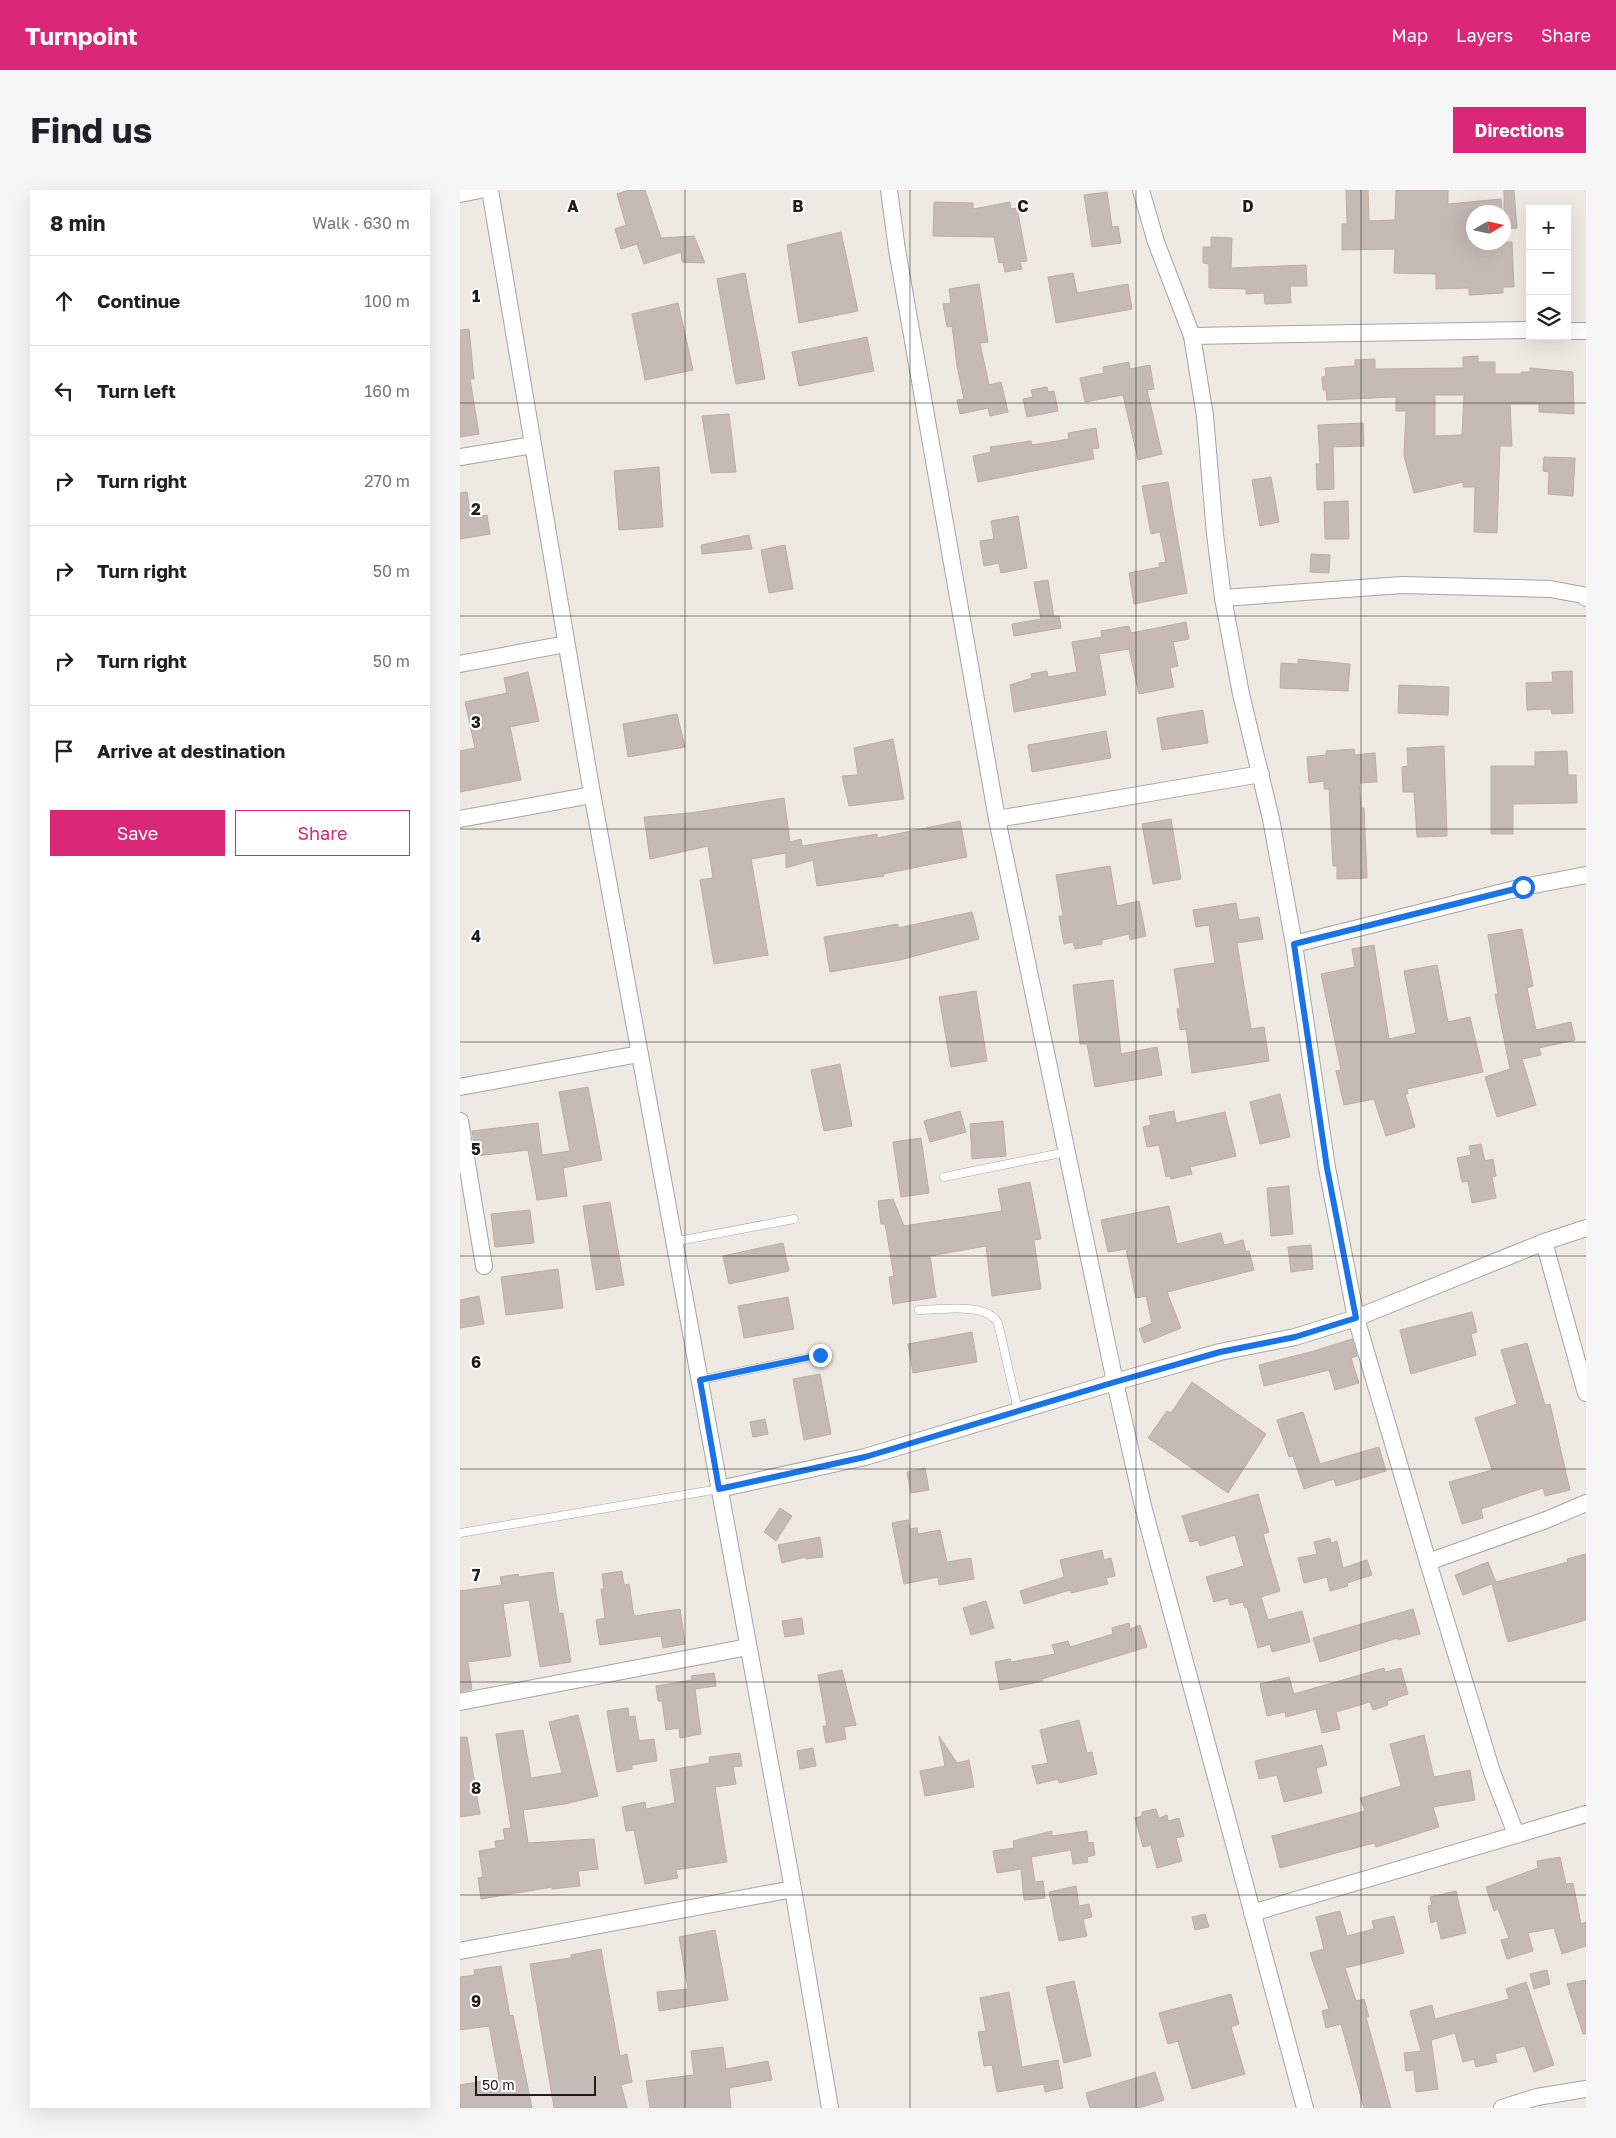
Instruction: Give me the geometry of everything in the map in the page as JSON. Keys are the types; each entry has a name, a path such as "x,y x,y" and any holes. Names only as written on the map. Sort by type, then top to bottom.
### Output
{"street":[{"path":"460,194 480,190"},
{"path":"490,190 592,795 793,1888 830,2108"},
{"path":"889,190 900,269 997,819 1115,1382 1143,1506 1305,2108"},
{"path":"1141,190 1156,242 1192,336 1206,416 1215,534 1223,598 1241,694 1261,774 1294,944 1327,1168 1356,1318 1492,1772 1516,1834"},
{"path":"1192,336 1526,330"},
{"path":"1571,330 1586,331"},
{"path":"460,457 533,445"},
{"path":"1223,598 1402,585 1550,589 1583,595 1586,598"},
{"path":"460,664 566,644"},
{"path":"997,819 1261,774"},
{"path":"460,819 592,795"},
{"path":"1294,944 1523,887 1586,875"},
{"path":"460,1087 639,1054"},
{"path":"460,1121 484,1266"},
{"path":"719,1489 865,1457 1018,1410 1220,1352 1295,1337 1356,1318 1544,1242 1586,1228"},
{"path":"1544,1242 1586,1392"},
{"path":"1428,1562 1546,1520 1586,1503"},
{"path":"460,1702 748,1647"},
{"path":"1252,1913 1586,1814"},
{"path":"460,1951 793,1888"},
{"path":"1502,2108 1537,2097 1586,2089"}],"lane":[{"path":"944,1177 1066,1152"},
{"path":"673,1242 794,1219"},
{"path":"919,1310 981,1309 994,1316 998,1323 1018,1410"},
{"path":"700,1380 820,1355"},
{"path":"460,1533 719,1489"}],"building":[{"path":"629,190 645,190 661,238 694,236 705,263 682,262 681,252 644,264 637,244 621,249 615,229 626,225 617,194"},
{"path":"1346,190 1368,190 1369,221 1395,220 1396,190 1448,190 1448,204 1501,199 1501,205 1466,205 1466,250 1511,250 1512,242 1514,287 1503,287 1503,293 1469,295 1469,288 1436,289 1436,274 1394,273 1395,249 1342,250 1342,224 1347,224"},
{"path":"1504,190 1514,190 1517,228 1511,228 1511,205 1504,205"},
{"path":"1107,192 1112,227 1118,226 1121,243 1092,247 1084,195"},
{"path":"934,202 973,203 973,209 1010,202 1011,209 1017,208 1027,261 1020,262 1022,269 1005,272 1003,262 999,263 994,237 933,236"},
{"path":"841,232 858,311 799,323 787,245"},
{"path":"1211,237 1232,238 1231,268 1306,265 1307,286 1290,286 1291,303 1265,304 1264,293 1246,294 1246,289 1209,288 1209,264 1203,263 1203,247 1211,247"},
{"path":"745,273 765,379 736,384 717,279"},
{"path":"1073,273 1077,293 1128,284 1132,309 1056,323 1048,277"},
{"path":"979,284 988,342 980,343 989,385 1001,382 1008,412 990,416 988,408 960,414 957,400 964,399 957,366 952,326 947,327 943,304 951,303 949,289"},
{"path":"678,303 693,370 645,380 632,314"},
{"path":"469,329 474,379 470,379 479,434 460,437 460,330"},
{"path":"867,337 874,371 799,386 792,352"},
{"path":"1478,356 1478,362 1495,362 1495,374 1521,374 1521,372 1530,372 1530,368 1573,372 1574,414 1539,412 1539,404 1510,404 1512,446 1500,446 1497,533 1474,532 1475,487 1463,487 1463,482 1414,493 1404,456 1406,411 1396,411 1396,397 1327,400 1326,390 1323,390 1322,377 1326,376 1325,368 1355,366 1355,360 1375,359 1375,369 1463,368 1463,357","holes":["1435,395 1464,395 1462,435 1435,436"]},
{"path":"1129,362 1130,369 1150,365 1154,389 1147,390 1162,454 1138,460 1123,395 1085,402 1080,378 1104,373 1103,367"},
{"path":"1047,387 1048,392 1054,391 1058,411 1027,417 1023,399 1033,397 1031,390"},
{"path":"729,414 736,472 711,473 702,416"},
{"path":"1363,423 1364,446 1333,447 1334,489 1317,490 1316,464 1320,464 1318,425"},
{"path":"1096,428 1099,448 1092,449 1094,459 978,482 973,456 991,452 990,447 1031,441 1032,445 1069,439 1068,433"},
{"path":"1544,457 1575,458 1573,496 1548,494 1549,472 1543,471"},
{"path":"659,467 663,527 619,530 614,471"},
{"path":"1271,477 1279,522 1260,526 1252,480"},
{"path":"1168,482 1187,593 1134,604 1129,573 1160,567 1159,563 1166,562 1160,532 1151,534 1142,486"},
{"path":"467,492 471,518 487,515 490,534 460,539 460,493"},
{"path":"1348,501 1349,539 1325,539 1324,502"},
{"path":"1018,516 1027,568 1001,573 999,563 984,566 980,541 994,539 991,521"},
{"path":"749,535 752,549 702,554 701,545"},
{"path":"785,545 793,589 769,593 761,550"},
{"path":"1311,554 1330,555 1329,573 1310,572"},
{"path":"1048,580 1054,617 1059,616 1061,628 1014,636 1012,624 1041,619 1034,582"},
{"path":"1186,622 1189,639 1173,642 1178,666 1170,668 1174,687 1139,694 1129,649 1099,654 1106,695 1014,712 1010,685 1032,678 1031,674 1047,671 1048,677 1077,672 1072,642 1102,637 1101,631 1129,626 1131,633"},
{"path":"1298,659 1350,664 1348,691 1280,688 1281,663 1298,664"},
{"path":"1572,671 1573,713 1552,714 1551,709 1527,710 1526,683 1553,682 1552,672"},
{"path":"528,672 539,721 510,727 521,780 460,792 460,751 475,748 465,702 507,693 504,678"},
{"path":"1399,685 1449,687 1448,715 1398,713"},
{"path":"1203,710 1208,743 1162,750 1157,718"},
{"path":"677,714 685,747 628,757 623,724"},
{"path":"1106,731 1111,758 1032,772 1028,745"},
{"path":"893,739 904,799 849,806 842,776 858,775 854,748"},
{"path":"1444,746 1447,836 1417,837 1414,792 1403,792 1402,767 1408,766 1407,748"},
{"path":"1354,749 1355,755 1375,753 1377,782 1359,783 1361,808 1364,808 1367,878 1337,879 1337,866 1333,866 1329,789 1324,789 1324,781 1309,783 1307,757 1326,755 1326,751"},
{"path":"1567,751 1568,775 1576,775 1577,803 1513,804 1513,834 1491,834 1491,766 1535,766 1535,752"},
{"path":"784,798 790,842 801,839 802,846 877,834 877,838 960,821 967,857 883,874 884,876 817,886 813,860 786,868 786,853 751,859 768,955 714,964 700,880 713,878 708,846 650,859 644,817 690,813"},
{"path":"1171,819 1181,879 1153,884 1142,824"},
{"path":"1110,866 1117,906 1139,901 1146,936 1130,940 1129,934 1102,940 1102,944 1075,949 1073,942 1064,944 1059,916 1063,916 1056,875"},
{"path":"1236,903 1239,920 1259,917 1263,939 1237,943 1251,1029 1264,1027 1269,1061 1192,1073 1186,1029 1180,1030 1177,1009 1180,1008 1174,969 1215,963 1209,925 1196,927 1193,910"},
{"path":"972,912 979,939 900,960 830,972 824,937 898,924 898,928"},
{"path":"1522,929 1533,986 1527,988 1536,1030 1571,1022 1575,1040 1539,1048 1541,1055 1522,1059 1536,1105 1497,1117 1485,1077 1510,1069 1495,994 1498,994 1488,935"},
{"path":"1374,945 1389,1039 1416,1033 1404,971 1437,965 1448,1022 1470,1017 1483,1072 1407,1089 1408,1094 1405,1094 1415,1127 1386,1136 1374,1099 1344,1105 1336,1071 1341,1070 1321,974 1355,967 1352,949"},
{"path":"1113,980 1121,1054 1157,1047 1162,1075 1095,1087 1087,1044 1080,1044 1073,985"},
{"path":"976,991 987,1061 951,1067 939,997"},
{"path":"840,1064 852,1126 824,1131 811,1070"},
{"path":"588,1087 602,1160 563,1168 567,1196 537,1200 528,1150 476,1156 472,1131 538,1123 542,1155 570,1151 559,1092"},
{"path":"1280,1094 1290,1137 1260,1144 1250,1102"},
{"path":"960,1111 966,1132 930,1142 924,1121"},
{"path":"1174,1111 1176,1123 1225,1112 1236,1156 1190,1167 1192,1174 1171,1179 1170,1176 1166,1177 1159,1145 1147,1147 1143,1127 1151,1125 1149,1116"},
{"path":"1003,1121 1006,1156 972,1159 970,1124"},
{"path":"921,1138 929,1193 901,1197 893,1142"},
{"path":"1481,1144 1485,1161 1493,1159 1496,1176 1492,1177 1496,1198 1472,1203 1468,1181 1462,1182 1457,1158 1471,1155 1469,1146"},
{"path":"1030,1182 1041,1239 1034,1240 1041,1289 992,1296 986,1246 930,1256 936,1297 893,1304 889,1277 894,1276 885,1224 881,1224 878,1201 893,1199 904,1226 1002,1211 998,1189"},
{"path":"1289,1186 1293,1234 1271,1236 1267,1188"},
{"path":"610,1202 624,1285 596,1290 583,1206"},
{"path":"1169,1206 1177,1244 1221,1233 1224,1245 1243,1240 1246,1252 1249,1251 1254,1270 1167,1292 1181,1328 1144,1343 1139,1329 1152,1323 1146,1296 1136,1298 1126,1249 1108,1252 1101,1220"},
{"path":"530,1210 534,1243 495,1247 491,1214"},
{"path":"783,1243 789,1271 729,1284 723,1256"},
{"path":"1311,1245 1313,1269 1291,1272 1288,1247"},
{"path":"558,1269 563,1308 506,1315 501,1277"},
{"path":"479,1296 484,1324 460,1328 460,1300"},
{"path":"788,1297 794,1329 744,1338 738,1306"},
{"path":"1472,1312 1477,1332 1471,1334 1476,1355 1411,1374 1400,1330"},
{"path":"972,1332 977,1362 913,1373 908,1344"},
{"path":"1352,1339 1357,1356 1351,1358 1359,1383 1335,1390 1329,1370 1264,1386 1259,1365"},
{"path":"1527,1343 1545,1405 1550,1404 1570,1490 1545,1496 1543,1488 1481,1509 1483,1518 1462,1524 1449,1482 1492,1470 1475,1418 1517,1404 1501,1350"},
{"path":"820,1374 831,1434 804,1440 793,1379"},
{"path":"1192,1382 1266,1434 1228,1493 1148,1438 1167,1411 1171,1413"},
{"path":"1303,1412 1320,1464 1379,1447 1386,1471 1336,1486 1334,1479 1304,1489 1293,1456 1289,1457 1277,1420"},
{"path":"765,1419 768,1434 753,1437 750,1422"},
{"path":"925,1468 929,1490 911,1493 907,1472"},
{"path":"1258,1494 1269,1532 1263,1534 1280,1591 1261,1597 1268,1620 1302,1611 1310,1642 1272,1652 1270,1644 1258,1648 1247,1607 1245,1608 1243,1602 1230,1605 1228,1598 1214,1602 1206,1577 1244,1566 1235,1535 1200,1546 1198,1540 1190,1542 1182,1516"},
{"path":"780,1508 792,1516 776,1541 764,1532"},
{"path":"908,1520 910,1529 917,1528 918,1534 940,1530 947,1562 971,1558 974,1579 939,1585 938,1577 904,1584 892,1523"},
{"path":"820,1537 823,1557 806,1559 806,1557 782,1563 778,1545"},
{"path":"1330,1538 1331,1543 1337,1541 1343,1568 1367,1560 1372,1575 1347,1583 1348,1586 1330,1591 1327,1577 1304,1583 1298,1558 1317,1554 1314,1542"},
{"path":"1102,1550 1104,1560 1111,1558 1115,1576 1106,1578 1108,1584 1071,1593 1070,1590 1024,1604 1020,1591 1064,1577 1060,1560"},
{"path":"1586,1554 1586,1620 1508,1642 1492,1584 1463,1595 1455,1575 1488,1562 1496,1582 1568,1562 1567,1559"},
{"path":"622,1571 624,1585 629,1584 634,1616 680,1609 685,1644 663,1648 661,1636 600,1645 596,1620 605,1618 601,1589 604,1589 602,1574"},
{"path":"553,1572 559,1614 563,1613 571,1662 540,1667 529,1600 503,1604 511,1656 468,1662 472,1689 460,1692 460,1591 502,1585 500,1577 518,1574 519,1577"},
{"path":"986,1601 994,1628 971,1635 963,1608"},
{"path":"1413,1609 1420,1634 1398,1640 1398,1638 1320,1662 1313,1638"},
{"path":"802,1618 804,1634 785,1637 782,1621"},
{"path":"1129,1623 1130,1629 1140,1625 1147,1647 1042,1679 1043,1681 1000,1690 995,1662 1010,1659 1011,1662 1055,1654 1052,1645 1068,1641 1070,1647 1113,1634 1112,1628"},
{"path":"1384,1668 1385,1672 1401,1668 1408,1694 1387,1701 1388,1705 1373,1710 1370,1702 1336,1712 1340,1729 1322,1733 1316,1709 1286,1717 1285,1712 1267,1716 1260,1684 1289,1677 1294,1694"},
{"path":"842,1670 856,1725 844,1727 846,1739 826,1743 823,1726 827,1726 818,1675"},
{"path":"714,1673 716,1686 695,1689 701,1734 680,1738 679,1728 666,1730 662,1701 658,1701 656,1686 692,1680 691,1676"},
{"path":"628,1708 629,1717 635,1716 639,1741 654,1739 657,1761 632,1765 632,1769 617,1772 607,1711"},
{"path":"578,1715 598,1796 565,1804 523,1810 528,1843 594,1839 598,1869 578,1871 580,1886 552,1889 552,1887 481,1899 478,1878 483,1877 479,1851 496,1848 495,1841 505,1840 503,1829 511,1828 496,1734 523,1730 531,1778 562,1773 549,1722"},
{"path":"1079,1720 1087,1753 1092,1752 1097,1774 1059,1783 1058,1779 1037,1784 1032,1766 1048,1763 1040,1730"},
{"path":"1424,1735 1434,1777 1470,1770 1475,1800 1433,1807 1439,1827 1376,1847 1374,1843 1280,1868 1272,1836 1365,1811 1360,1798 1401,1786 1390,1744"},
{"path":"939,1736 957,1763 969,1760 974,1787 925,1796 920,1771 945,1766"},
{"path":"460,1737 467,1737 480,1814 460,1817"},
{"path":"1322,1745 1327,1765 1316,1768 1322,1793 1284,1802 1277,1775 1259,1779 1255,1761"},
{"path":"813,1748 816,1766 800,1769 797,1751"},
{"path":"740,1753 742,1766 733,1767 736,1784 715,1787 727,1862 676,1870 678,1878 645,1884 634,1830 626,1831 622,1807 645,1802 646,1809 675,1803 670,1770 710,1763 709,1757"},
{"path":"1156,1809 1159,1818 1167,1815 1168,1821 1179,1818 1184,1836 1176,1838 1182,1861 1157,1868 1151,1845 1143,1847 1135,1818 1142,1816 1142,1812"},
{"path":"1052,1831 1052,1836 1087,1831 1088,1843 1093,1842 1095,1855 1087,1857 1088,1862 1073,1864 1071,1850 1031,1857 1035,1882 1043,1881 1045,1898 1024,1900 1021,1869 997,1873 993,1851 1014,1848 1013,1841"},
{"path":"1560,1857 1566,1884 1573,1883 1581,1924 1586,1922 1586,1946 1562,1954 1554,1928 1528,1933 1533,1951 1507,1959 1501,1940 1509,1938 1498,1909 1494,1911 1486,1887 1538,1868 1537,1861"},
{"path":"1076,1886 1079,1906 1089,1904 1092,1917 1083,1919 1087,1936 1059,1941 1049,1892"},
{"path":"1456,1891 1466,1933 1441,1939 1437,1921 1431,1923 1428,1906 1432,1905 1430,1897"},
{"path":"1340,1911 1347,1936 1374,1929 1372,1921 1394,1916 1404,1953 1345,1968 1356,2001 1364,1999 1369,2017 1366,2017 1391,2108 1364,2108 1341,2024 1326,2028 1322,2011 1329,2009 1310,1953 1324,1949 1316,1917"},
{"path":"1205,1914 1209,1927 1195,1930 1192,1917"},
{"path":"715,1930 728,2000 659,2011 657,1992 688,1989 679,1937"},
{"path":"601,1949 620,2056 627,2054 632,2082 621,2085 627,2108 554,2108 530,1964 571,1958 571,1955"},
{"path":"501,1966 510,2016 513,2015 532,2108 460,2108 460,2085 499,2078 489,2026 460,2030 460,1977 475,1975 474,1970"},
{"path":"1547,1970 1550,1984 1534,1989 1530,1974"},
{"path":"1586,1980 1586,2034 1583,2034 1567,1984"},
{"path":"1074,1981 1091,2056 1064,2063 1046,1987"},
{"path":"1526,1982 1554,2065 1534,2072 1525,2046 1495,2054 1497,2062 1476,2067 1474,2059 1463,2062 1455,2033 1431,2040 1438,2089 1416,2092 1414,2070 1406,2071 1404,2053 1421,2051 1410,2011 1432,2005 1435,2019 1509,1999 1506,1989"},
{"path":"1009,1992 1022,2067 1058,2060 1063,2088 1045,2092 1044,2084 997,2092 992,2065 984,2066 978,2032 986,2031 980,1998"},
{"path":"1231,1994 1239,2024 1231,2027 1245,2074 1192,2089 1178,2041 1168,2044 1159,2013"},
{"path":"723,2047 726,2069 768,2061 772,2080 729,2088 731,2108 650,2108 646,2081 694,2075 691,2051"},
{"path":"1155,2072 1164,2100 1139,2108 1090,2108 1086,2093"}],"route":[{"path":"820,1355 700,1380 719,1489 865,1457 934,1438 1018,1410 1063,1399 1220,1352 1295,1337 1356,1318 1341,1230 1327,1168 1313,1059 1294,944 1523,887"}]}
